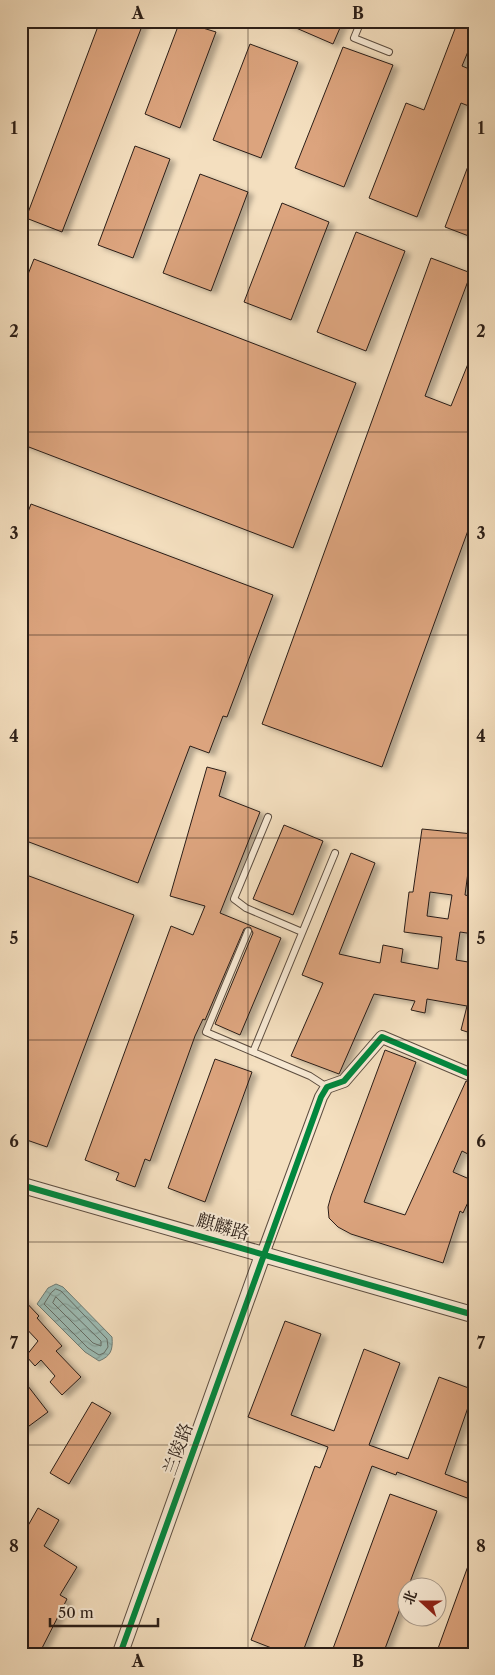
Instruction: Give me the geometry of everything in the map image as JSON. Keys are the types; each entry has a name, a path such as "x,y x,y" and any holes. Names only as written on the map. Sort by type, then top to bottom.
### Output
{"street":[{"path":"264,1254 321,1097 327,1087 344,1081 382,1037 474,1076"},
{"name":"麒麟路","path":"21,1186 474,1315"},
{"name":"兰陵路","path":"120,1654 264,1254"}],"lane":[{"path":"361,21 354,38 389,52"},
{"path":"268,817 234,899 246,908 302,932"},
{"path":"253,1052 335,853"},
{"path":"248,931 206,1032 310,1076 327,1087"}],"water":[{"path":"56,1284 63,1287 112,1337 110,1352 103,1359 99,1361 85,1352 37,1304 48,1288"}],"building":[{"path":"100,21 144,21 62,232 26,218"},
{"path":"180,21 216,32 180,128 145,114"},
{"path":"280,21 343,21 333,44"},
{"path":"458,21 474,21 474,37 462,66 474,71 474,108 461,103 417,217 369,198 406,103 424,110"},
{"path":"250,44 298,62 261,158 213,140"},
{"path":"343,47 393,65 344,187 295,168"},
{"path":"135,146 170,159 133,258 98,245"},
{"path":"474,153 474,238 445,227"},
{"path":"200,174 248,192 211,291 163,273"},
{"path":"282,203 329,222 291,320 244,302"},
{"path":"356,232 405,251 366,351 317,332"},
{"path":"431,258 471,273 425,396 451,406 474,349 474,514 382,767 262,724"},
{"path":"34,259 356,383 293,548 21,444 21,292"},
{"path":"31,504 273,595 227,717 223,716 209,753 190,746 138,883 21,839 21,530"},
{"path":"207,767 226,772 219,796 260,812 220,913 281,938 240,1035 215,1024 253,933 250,927 244,929 205,1020 203,1019 195,1036 150,1161 145,1159 135,1187 116,1180 119,1173 85,1160 171,926 193,935 205,906 170,896"},
{"path":"284,825 323,841 293,915 253,899"},
{"path":"422,829 473,834 465,895 474,897 474,934 460,932 456,960 474,963 474,1034 461,1030 467,1006 427,999 425,1013 411,1010 415,1001 374,994 339,1074 291,1056 323,983 302,975 351,853 375,863 339,954 380,963 383,945 403,949 401,962 438,969 442,937 404,932 409,892 413,892","holes":["430,892 452,895 448,919 427,916"]},
{"path":"21,873 134,915 47,1147 21,1138"},
{"path":"385,1050 416,1062 364,1202 405,1215 466,1081 474,1084 474,1157 462,1151 453,1172 474,1181 474,1200 470,1198 463,1213 460,1211 443,1263 351,1234 338,1227 329,1218 328,1207 331,1196"},
{"path":"215,1059 252,1072 205,1202 168,1188"},
{"path":"21,1297 39,1316 37,1318 62,1346 56,1351 81,1377 62,1395 50,1382 55,1376 41,1360 35,1366 26,1356 38,1341 21,1323"},
{"path":"285,1321 321,1334 291,1415 334,1431 364,1349 400,1363 369,1445 408,1459 439,1377 474,1390 445,1474 474,1485 470,1499 397,1472 396,1475 372,1466 302,1654 287,1654 251,1640 315,1466 320,1468 328,1447 248,1417"},
{"path":"21,1377 48,1412 21,1432"},
{"path":"92,1402 111,1413 69,1484 50,1473"},
{"path":"390,1494 437,1511 412,1578 398,1578 398,1614 383,1654 331,1654"},
{"path":"38,1508 59,1520 44,1546 77,1567 60,1595 67,1599 39,1654 21,1654 21,1575 27,1564 21,1561 21,1538"},
{"path":"472,1555 474,1654 436,1654 445,1628 448,1628 448,1621"}],"cycle path":[{"path":"120,1654 321,1097 327,1087 344,1081 382,1037 474,1076"},
{"path":"21,1185 474,1315"}]}
